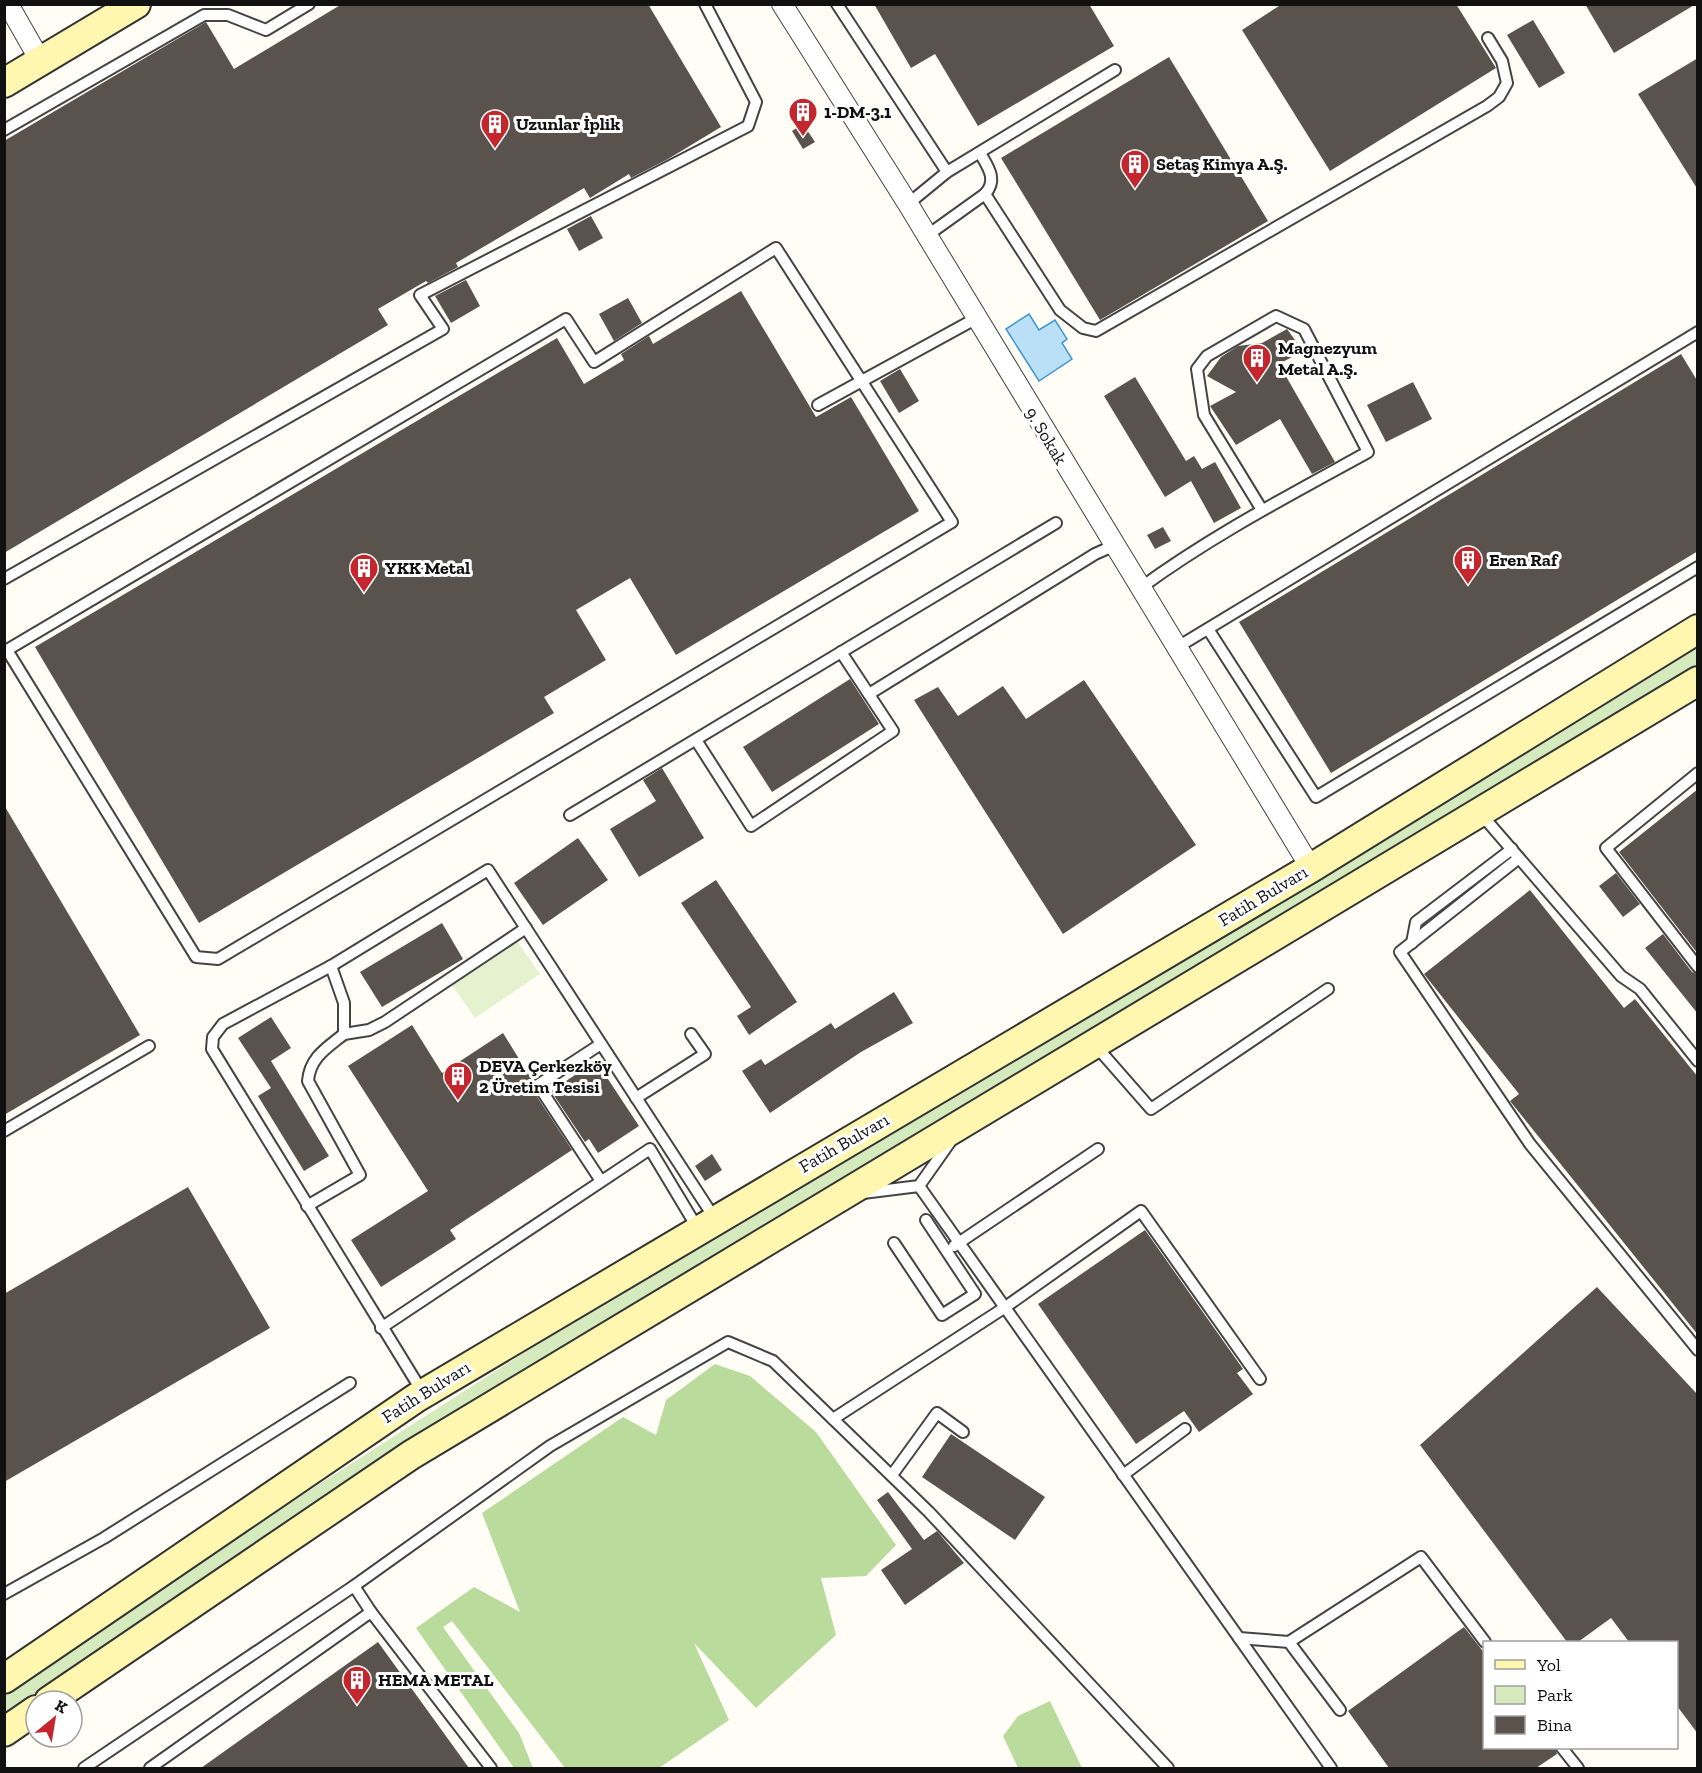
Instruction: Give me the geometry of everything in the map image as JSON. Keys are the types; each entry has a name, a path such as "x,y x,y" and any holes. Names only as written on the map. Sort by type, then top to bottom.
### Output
{"main road":[{"path":"4,83 136,4"},
{"name":"Fatih Bulvarı","path":"4,1679 297,1476 423,1393 1311,868 1698,629"},
{"path":"67,1689 411,1455 1698,681"},
{"path":"1308,917 1321,891 1311,868"},
{"path":"4,1732 24,1718"}],"street":[{"path":"8,4 41,62"},
{"name":"9. Sokak","path":"782,4 908,204 925,237 1311,868"}],"lane":[{"path":"4,130 204,15 228,15 266,30 309,4"},
{"path":"4,579 443,329 420,295 748,126 756,102 705,4"},
{"path":"837,4 947,172"},
{"path":"984,194 1060,310 1083,328 1096,331 1487,106 1499,97 1507,83 1502,61 1488,38"},
{"path":"908,204 947,172 1115,70"},
{"path":"925,237 984,194 992,182 992,175 980,153"},
{"path":"776,248 862,381 952,522 218,959 196,957 8,650 566,319 594,362 776,248"},
{"path":"1139,589 1167,568 1262,510 1368,452 1304,329 1276,316 1207,356 1197,369 1204,415 1262,510"},
{"path":"818,405 975,319"},
{"path":"1176,648 1698,332"},
{"path":"570,815 1056,523"},
{"path":"869,694 1095,554 1113,546"},
{"path":"1208,628 1316,797 1698,567"},
{"path":"696,740 751,826 893,731 841,652"},
{"path":"1698,773 1606,848 1698,967"},
{"path":"1481,813 1621,976 1640,989 1698,1061"},
{"path":"1412,943 1416,922 1512,849"},
{"path":"1519,858 1400,952 1530,1144 1698,1350"},
{"path":"423,1393 381,1328 213,1049 213,1037 224,1024 331,966 488,870 636,1098 706,1224"},
{"path":"307,1206 360,1175 308,1081 309,1068 316,1057 344,1034 369,1030 385,1022 526,928"},
{"path":"331,966 344,1003 344,1034"},
{"path":"1094,1045 1151,1110 1329,989"},
{"path":"636,1098 705,1054 691,1034"},
{"path":"601,1044 538,1085 602,1181"},
{"path":"4,1131 149,1046"},
{"path":"845,1195 920,1186 961,1125"},
{"path":"381,1328 650,1149 706,1224"},
{"path":"946,1251 1098,1149"},
{"path":"920,1186 1331,1768"},
{"path":"833,1419 1004,1308 1141,1211 1260,1379"},
{"path":"894,1243 942,1315 975,1294 926,1220"},
{"path":"84,1768 354,1586 550,1446 728,1342 773,1361 892,1475 1168,1768"},
{"path":"4,1594 104,1538 350,1383"},
{"path":"892,1475 938,1413 963,1432"},
{"path":"1122,1475 1185,1429"},
{"path":"1239,1638 1289,1642 1421,1557 1484,1641"},
{"path":"354,1586 371,1612 491,1768"},
{"path":"150,1768 371,1612"},
{"path":"1289,1642 1340,1710"},
{"path":"1563,1749 1578,1768"}],"green space":[{"path":"1697,644 1697,672 61,1689 24,1689 24,1712 5,1724 5,1696 223,1546 726,1223"},
{"path":"517,941 540,974 475,1018 452,985"},
{"path":"715,1364 750,1376 816,1432 896,1545 866,1576 821,1578 836,1635 756,1708 694,1643 729,1720 659,1768 565,1768 452,1621 443,1627 519,1733 533,1768 514,1768 416,1628 474,1587 520,1612 482,1513 623,1417 656,1435 666,1400"},
{"path":"1050,1701 1082,1768 1018,1768 1003,1736 1018,1716"}],"water":[{"path":"1029,314 1039,330 1055,320 1067,339 1062,343 1072,359 1039,381 1006,329"}],"building":[{"path":"342,4 648,4 721,127 668,159 631,178 629,174 590,198 584,188 456,263 458,267 428,283 426,281 378,309 388,325 4,553 4,141 206,22 234,69"},
{"path":"874,4 1089,4 1114,46 978,126 935,54 911,68"},
{"path":"1282,4 1456,4 1496,68 1330,171 1242,30"},
{"path":"1585,4 1696,4 1614,53"},
{"path":"1533,20 1565,73 1539,88 1507,35"},
{"name":"Setaş Kimya A.Ş.","path":"1169,57 1268,221 1100,320 1001,158"},
{"path":"1698,58 1698,190 1638,94"},
{"name":"1-DM-3.1","path":"803,124 815,142 803,149 792,131"},
{"path":"591,216 603,238 579,251 567,229"},
{"path":"466,280 480,306 451,323 435,296"},
{"name":"YKK Metal","path":"741,291 816,417 851,397 919,511 676,655 630,578 576,610 606,660 544,697 554,713 199,923 35,647 557,338 584,384 624,360 621,354 649,336 653,344"},
{"path":"628,298 642,323 614,341 599,314"},
{"name":"Magnezyum Metal A.Ş.","path":"1287,329 1303,351 1279,364 1335,462 1312,474 1280,419 1236,445 1210,406 1236,392 1207,376 1221,357 1238,346 1262,343"},
{"name":"Eren Raf","path":"1681,354 1698,382 1698,551 1331,773 1239,622"},
{"path":"900,369 919,401 899,413 880,381"},
{"path":"1135,377 1186,461 1194,456 1202,469 1215,462 1241,508 1214,523 1191,481 1165,497 1104,396"},
{"path":"1413,382 1432,419 1386,442 1367,405"},
{"path":"1163,527 1171,541 1155,549 1147,535"},
{"path":"850,679 879,724 772,792 743,747"},
{"path":"1084,680 1196,845 1063,934 914,700 938,687 958,716 1003,686 1026,719"},
{"path":"662,768 704,838 639,877 610,829 656,801 643,780"},
{"path":"1698,789 1698,954 1619,852"},
{"path":"4,805 140,1035 4,1115"},
{"path":"578,838 608,880 543,925 514,883"},
{"path":"1616,873 1640,904 1623,917 1599,886"},
{"path":"716,880 797,1002 749,1035 737,1016 751,1007 681,903"},
{"path":"1530,890 1624,1008 1635,999 1698,1077 1698,1335 1510,1101 1519,1094 1424,974"},
{"path":"442,923 463,959 382,1007 360,972"},
{"path":"1663,934 1692,972 1698,974 1698,1014 1645,948"},
{"path":"894,992 913,1023 861,1052 770,1113 742,1071 761,1059 765,1065 831,1023 835,1029"},
{"path":"271,1017 291,1048 271,1061 329,1156 304,1171 258,1096 271,1088 238,1038"},
{"name":"DEVA Çerkezköy 2 Üretim Tesisi","path":"412,1025 442,1073 503,1033 532,1080 532,1089 572,1150 450,1230 456,1239 381,1287 351,1240 428,1191 348,1066"},
{"path":"596,1061 639,1126 598,1153 589,1139 585,1142 551,1091"},
{"path":"712,1154 722,1170 705,1181 695,1166"},
{"path":"188,1187 270,1328 4,1482 4,1294"},
{"path":"1145,1230 1243,1369 1237,1373 1253,1394 1199,1432 1184,1411 1136,1444 1038,1304"},
{"path":"1597,1287 1698,1395 1698,1734 1678,1707 1678,1641 1628,1641 1611,1618 1579,1641 1566,1641 1420,1445"},
{"path":"951,1434 1045,1497 1015,1540 922,1477"},
{"path":"888,1492 924,1540 937,1531 964,1563 905,1605 881,1570 912,1549 877,1500"},
{"path":"1464,1627 1483,1651 1483,1749 1555,1749 1557,1754 1536,1768 1389,1768 1348,1711"},
{"name":"HEMA METAL","path":"378,1642 469,1768 201,1768"}],"place":[{"name":"1-DM-3.1","path":"803,138"},
{"name":"Uzunlar İplik","path":"495,150"},
{"name":"Setaş Kimya A.Ş.","path":"1135,190"},
{"name":"Magnezyum Metal A.Ş.","path":"1257,384"},
{"name":"Eren Raf","path":"1468,586"},
{"name":"YKK Metal","path":"364,594"},
{"name":"DEVA Çerkezköy 2 Üretim Tesisi","path":"458,1102"},
{"name":"HEMA METAL","path":"357,1706"}]}
